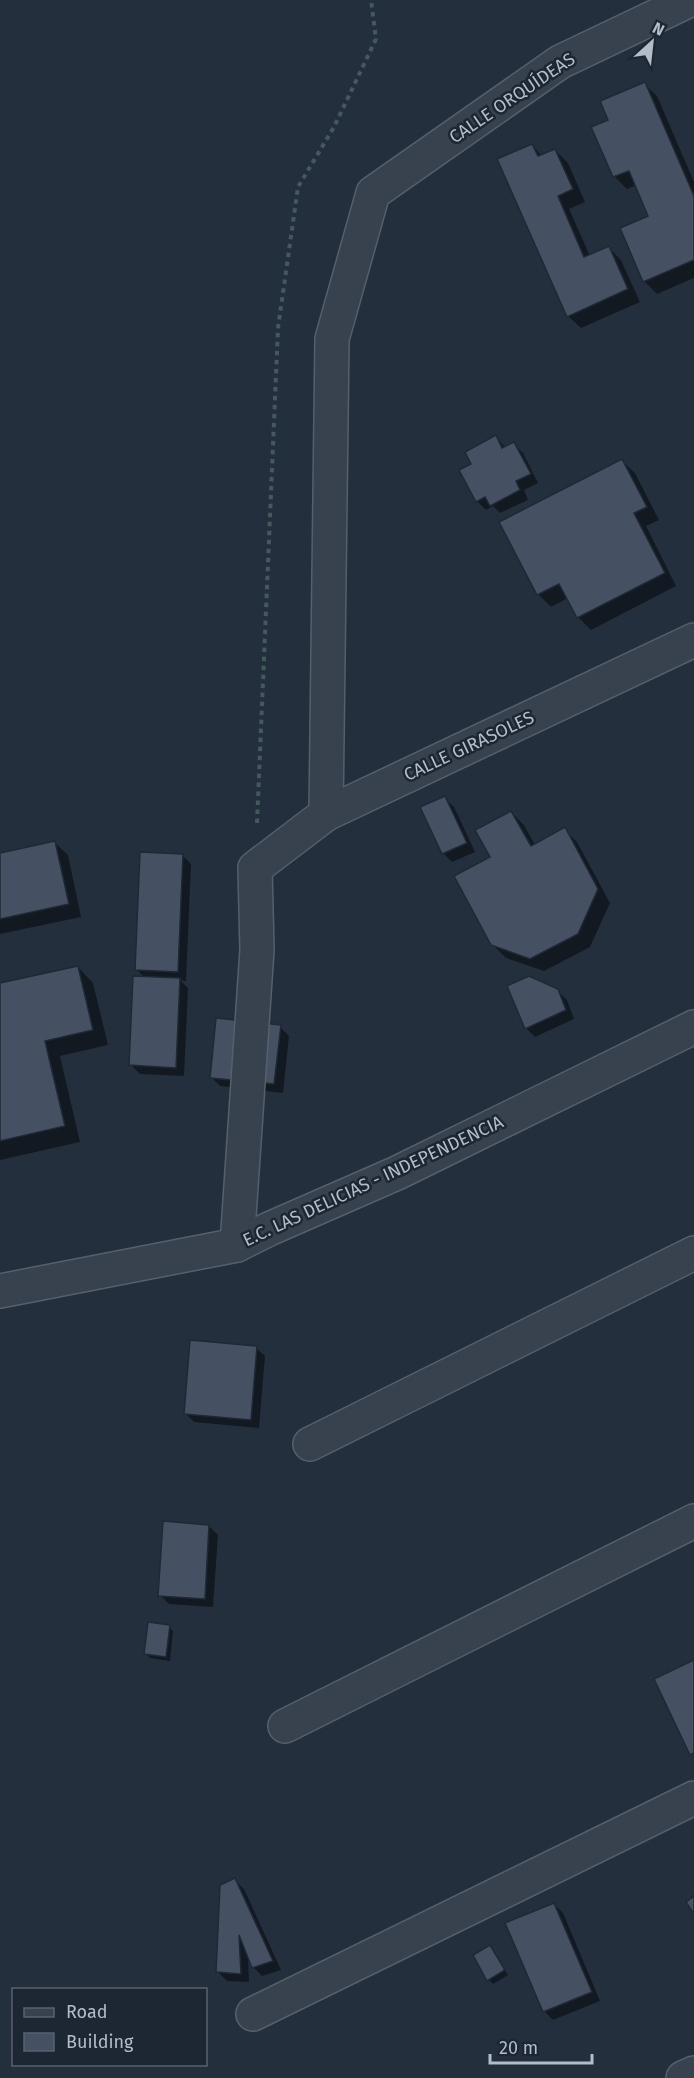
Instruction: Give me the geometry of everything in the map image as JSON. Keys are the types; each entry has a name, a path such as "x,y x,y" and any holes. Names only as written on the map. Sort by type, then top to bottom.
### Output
{"street":[{"name":"CALLE ORQUÍDEAS","path":"326,814 332,339 373,193 560,62 690,0"},
{"name":"CALLE GIRASOLES","path":"255,868 326,814 694,640"},
{"path":"237,1245 257,950 255,868"},
{"name":"E.C. LAS DELICIAS - INDEPENDENCIA","path":"0,1291 237,1245 397,1173 694,1026"},
{"path":"310,1444 694,1253"},
{"path":"285,1726 694,1521"},
{"path":"253,2014 694,1798"},
{"path":"683,2078 694,2073"}],"path":[{"path":"255,868 278,328 298,187 334,127 376,39 371,0"}],"building":[{"path":"645,82 694,196 694,260 643,282 620,228 648,216 629,171 613,177 591,127 608,120 600,101"},
{"path":"532,144 538,156 555,149 573,189 558,196 584,257 609,246 628,289 567,317 497,159"},
{"path":"496,435 502,448 514,442 531,474 516,481 520,490 490,506 485,497 476,502 459,470 471,464 465,452"},
{"path":"622,459 647,507 634,513 665,573 577,618 559,584 537,595 499,522"},
{"path":"445,796 467,843 442,854 420,807"},
{"path":"511,811 531,846 565,827 598,889 578,934 530,959 491,945 454,876 490,857 475,830"},
{"path":"55,841 69,904 0,919 0,853"},
{"path":"140,852 183,854 178,972 135,970"},
{"path":"78,966 93,1030 45,1041 65,1126 0,1141 0,983"},
{"path":"133,976 180,978 176,1068 129,1065"},
{"path":"529,976 558,989 566,1010 525,1029 507,986"},
{"path":"216,1018 281,1025 274,1084 210,1078"},
{"path":"190,1340 257,1346 251,1420 184,1414"},
{"path":"163,1521 209,1525 205,1599 158,1596"},
{"path":"148,1622 170,1625 166,1657 144,1654"},
{"path":"694,1660 694,1753 690,1755 654,1679"},
{"path":"235,1878 273,1961 252,1968 239,1935 241,1974 216,1972 220,1885"},
{"path":"694,1896 694,1914 686,1902"},
{"path":"554,1903 592,1992 543,2012 505,1923"},
{"path":"490,1945 505,1970 487,1981 473,1955"}]}
